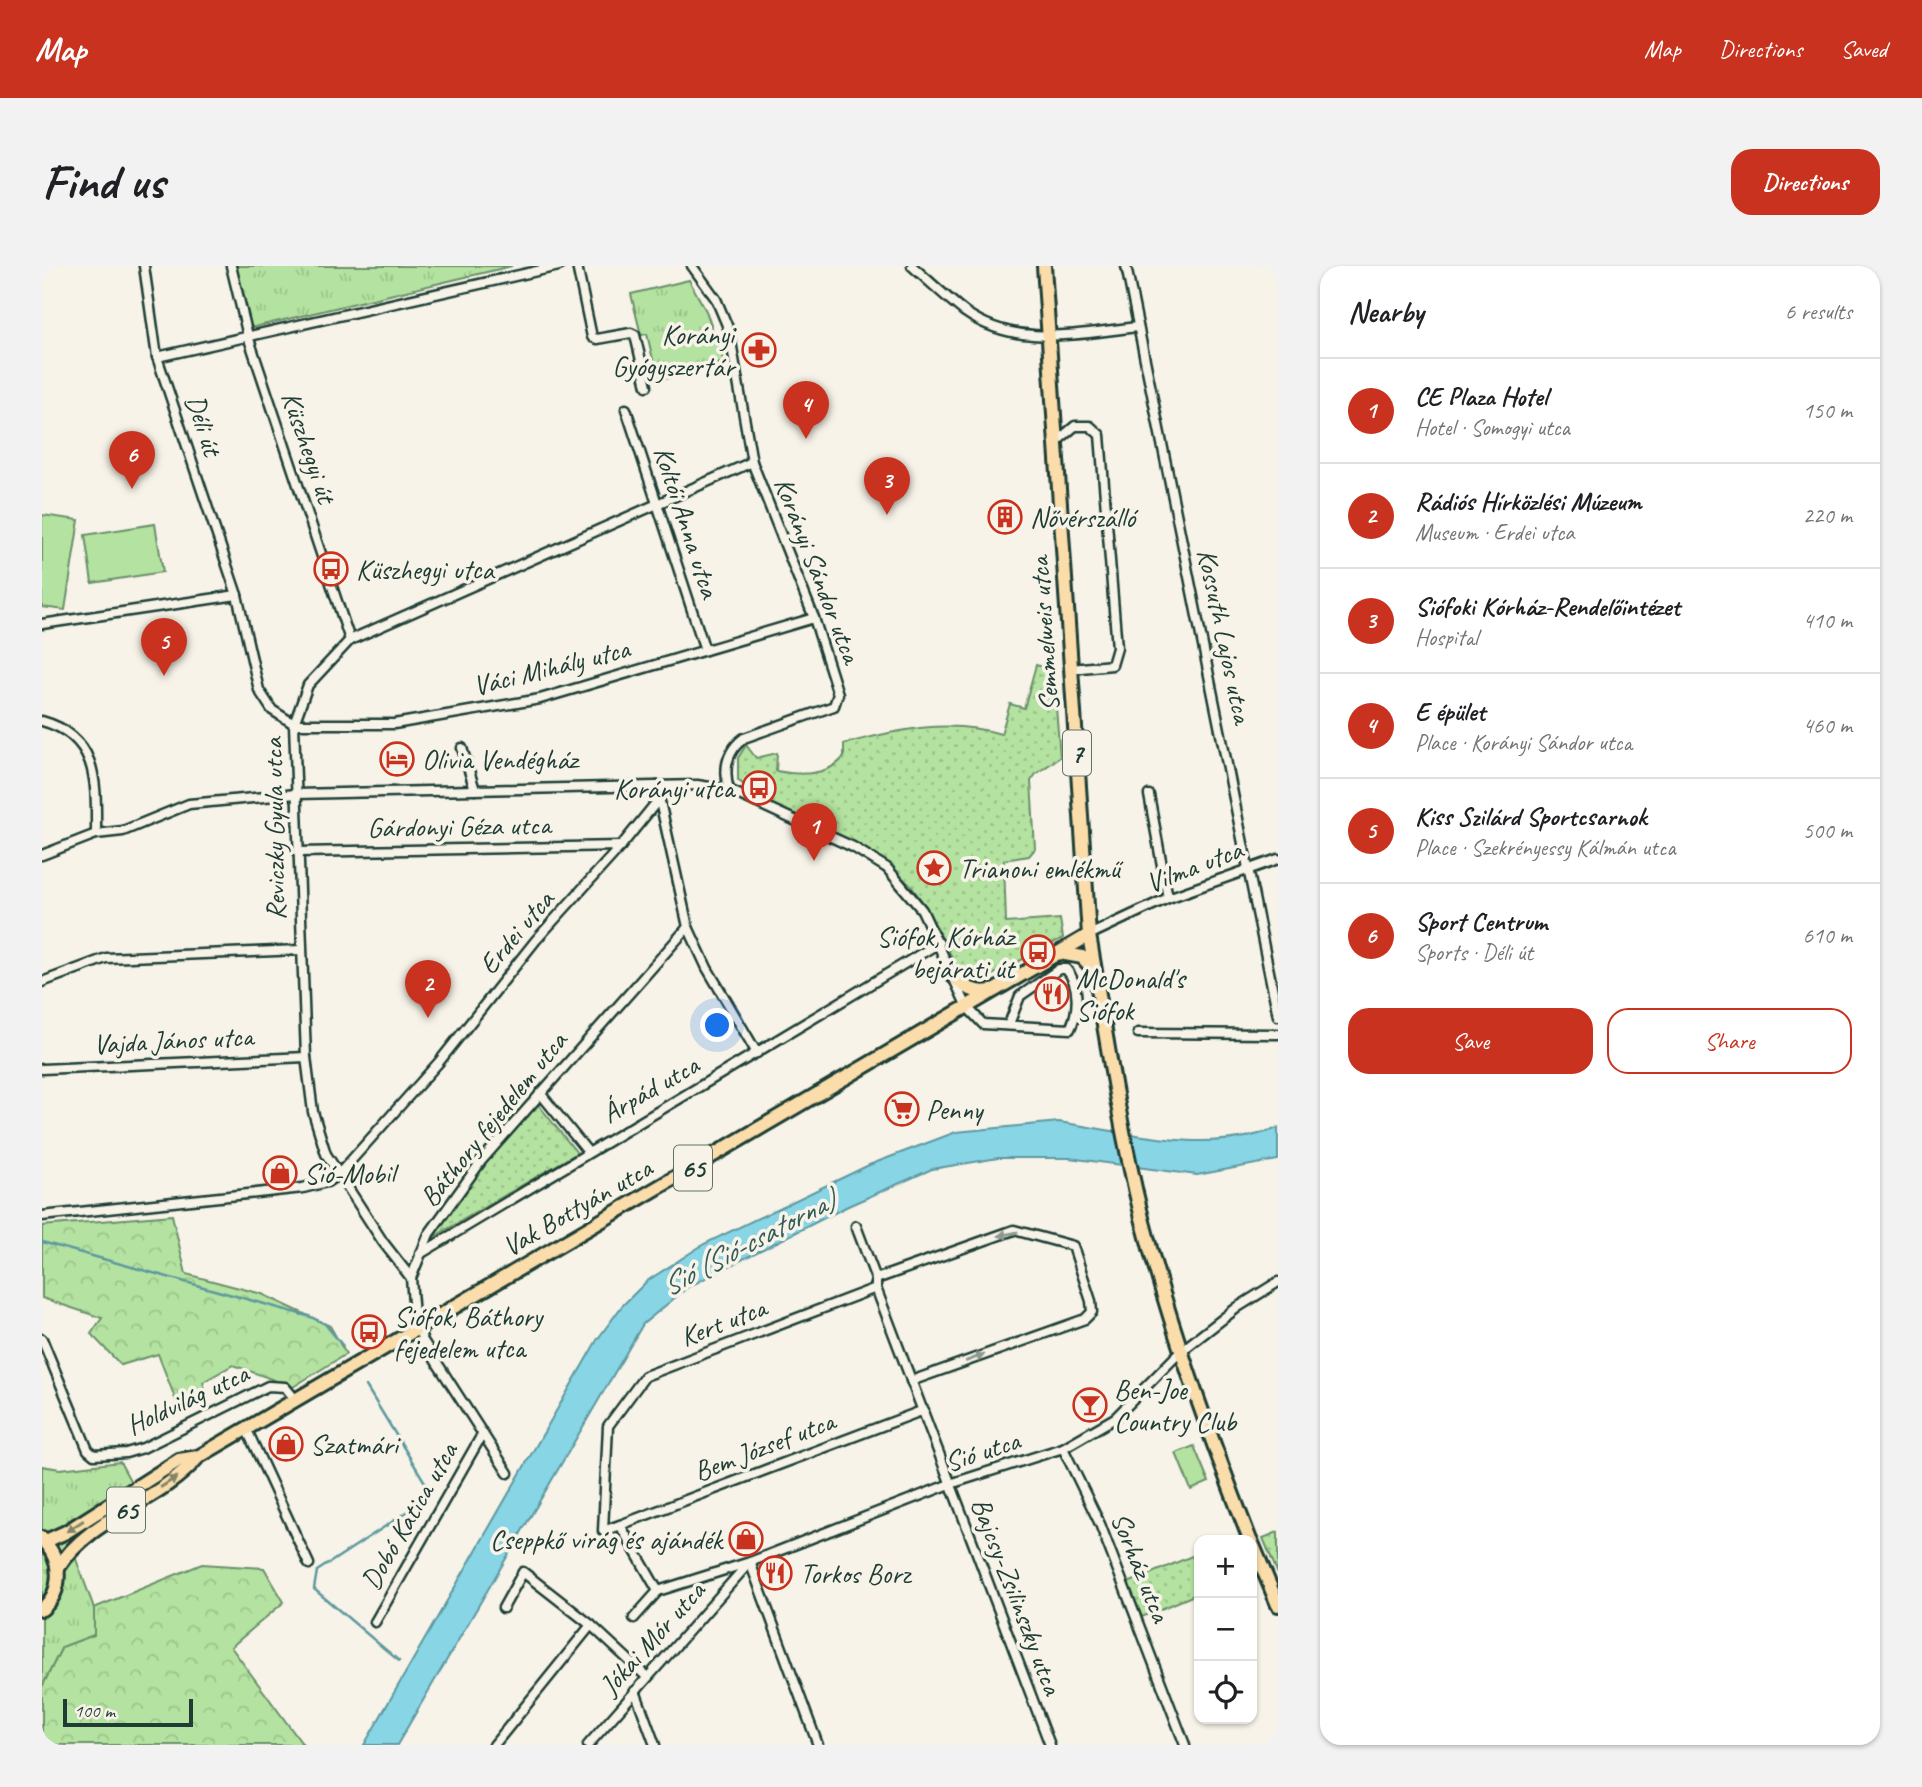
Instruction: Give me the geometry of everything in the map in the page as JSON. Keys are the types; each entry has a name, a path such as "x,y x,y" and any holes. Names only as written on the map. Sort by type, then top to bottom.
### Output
{"main road":[{"name":"7","path":"1044,266 1049,336"},
{"name":"Semmelweis utca","path":"1049,336 1089,935 1141,1215 1180,1352"},
{"name":"Vak Bottyán utca","path":"58,1568 87,1534 185,1472 198,1457 1089,935"},
{"path":"1056,954 1069,952 1082,957 1095,972"},
{"path":"952,975 965,989 981,993 995,990"},
{"name":"7","path":"1180,1352 1248,1535"},
{"name":"Vak Bottyán utca","path":"42,1539 46,1541 66,1532 179,1460 198,1457"},
{"name":"65","path":"42,1539 54,1556 58,1568 55,1592 42,1609"},
{"name":"7","path":"1257,1556 1278,1605"}],"street":[{"name":"Déli út","path":"144,266 157,357 237,595 259,690 272,710 294,724"},
{"name":"Küszhegyi út","path":"231,266 248,336 350,640"},
{"path":"157,357 559,266"},
{"path":"577,266 592,337 597,339 631,333 635,335 647,386"},
{"name":"Korányi Sándor utca","path":"692,266 716,299 729,330 752,462 814,618 837,685 838,702 825,710 744,738 734,746 725,776 729,790"},
{"path":"912,266 966,312 986,324 1032,337 1138,327"},
{"name":"Kossuth Lajos utca","path":"1126,266 1278,1016"},
{"name":"Koltói Anna utca","path":"626,409 705,650"},
{"path":"1056,442 1075,426 1090,426 1100,435 1117,648 1112,665 1071,669"},
{"name":"Reviczky Gyula utca","path":"411,1278 326,1154 313,1112 306,1057 300,950 294,724 308,685 350,640 752,462"},
{"path":"42,624 237,595"},
{"name":"Váci Mihály utca","path":"294,724 394,724 527,701 814,618"},
{"path":"42,721 65,731 83,748 94,769 96,834"},
{"path":"462,748 475,790"},
{"path":"42,855 96,834 123,831 189,804 296,794 697,785 729,790 853,848 887,868 922,910 967,1007 983,1024 1070,1029 1077,1008 1072,975 1066,969 1059,969 1020,996 1009,1024"},
{"path":"657,786 688,927 707,968 757,1053"},
{"name":"Erdei utca","path":"42,1216 268,1192 327,1182 339,1174 439,1062 536,940 621,846 655,804 657,786"},
{"path":"1149,795 1168,898"},
{"name":"Gárdonyi Géza utca","path":"298,852 621,846"},
{"name":"Vilma utca","path":"1089,935 1168,898 1278,859"},
{"name":"Báthory fejedelem utca","path":"508,1474 423,1341 414,1316 411,1278 429,1234 482,1160 688,927"},
{"name":"Árpád utca","path":"420,1254 939,943"},
{"path":"42,982 106,958 300,950"},
{"path":"1138,1033 1278,1034"},
{"name":"Vajda János utca","path":"42,1069 306,1057"},
{"path":"540,1093 588,1152"},
{"name":"Bajcsy-Zsilinszky utca","path":"856,1226 911,1381 1050,1745"},
{"name":"Kert utca","path":"620,1525 603,1531 608,1426 645,1376 1014,1230 1073,1245 1091,1301 1092,1312 1085,1319 911,1381"},
{"name":"Sió utca","path":"658,1591 750,1562 950,1484 1063,1448 1115,1418 1180,1352 1278,1282"},
{"name":"Holdvilág utca","path":"42,1339 88,1450 94,1455 126,1453 143,1448 268,1386 285,1387 295,1399"},
{"name":"Bem József utca","path":"620,1525 924,1410"},
{"path":"246,1428 309,1564"},
{"name":"Dobó Katica utca","path":"375,1622 483,1433"},
{"name":"Sorház utca","path":"1063,1448 1100,1524 1185,1745"},
{"path":"620,1525 658,1591 634,1618"},
{"path":"750,1562 818,1745"},
{"name":"Jókai Mór utca","path":"588,1745 750,1562"},
{"path":"732,1582 736,1567"},
{"path":"503,1608 523,1572 591,1625 647,1677"},
{"path":"494,1745 591,1625"},
{"path":"635,1691 655,1745"}],"green space":[{"path":"235,266 512,266 250,328"},
{"path":"689,280 706,311 724,362 658,381 647,334 641,335 631,294"},
{"path":"42,515 79,520 65,610 42,607"},
{"path":"155,524 163,572 92,583 85,535"},
{"path":"1036,665 1053,670 1060,757 1036,774 1031,781 1035,849 1029,856 1004,860 1006,923 1060,919 1063,938 979,982 965,978 926,907 911,886 882,859 761,800 738,780 738,758 746,745 756,758 777,753 776,771 812,773 837,764 844,757 844,744 883,734 942,726 981,729 1001,734 1010,704 1024,708"},
{"path":"537,1103 577,1153 432,1238 486,1163"},
{"path":"172,1215 186,1274 262,1294 330,1326 346,1354 293,1387 233,1365 203,1382 208,1400 180,1411 158,1354 121,1365 91,1334 102,1318 42,1298 42,1226"},
{"path":"1194,1446 1209,1482 1191,1490 1176,1453"},
{"path":"120,1462 132,1484 63,1524 94,1608 94,1635 62,1647 42,1687 42,1466 60,1469"},
{"path":"1278,1532 1278,1574 1263,1538"},
{"path":"1194,1555 1194,1595 1142,1617 1128,1583"},
{"path":"202,1564 264,1568 284,1602 231,1647 303,1745 42,1745 42,1687 62,1647 94,1635 94,1608"}],"water":[{"name":"Sió (Sió-csatorna)","path":"1059,1122 1141,1136 1196,1141 1251,1136 1278,1128 1278,1160 1197,1175 1069,1158 998,1158 932,1169 848,1206 688,1287 643,1324 397,1745 364,1745 597,1340 622,1306 647,1281 704,1244 869,1165 956,1132"}],"waterway":[{"path":"42,1242 311,1317 325,1324 343,1346"},
{"path":"366,1386 426,1484 424,1501 317,1571 314,1589 399,1661"}],"place":[{"name":"Korányi Gyógyszertár","path":"759,350"},
{"name":"E épület","path":"806,439"},
{"name":"Sport Centrum","path":"132,489"},
{"name":"Siófoki Kórház-Rendelőintézet","path":"887,515"},
{"name":"Nővérszálló","path":"1005,517"},
{"name":"Küszhegyi utca","path":"331,569"},
{"name":"Kiss Szilárd Sportcsarnok","path":"164,676"},
{"name":"Olivia Vendégház","path":"397,759"},
{"name":"Korányi utca","path":"759,788"},
{"name":"CE Plaza Hotel","path":"814,861"},
{"name":"Trianoni emlékmű","path":"934,868"},
{"name":"Siófok, Kórház bejárati út","path":"1038,952"},
{"name":"McDonald's Siófok","path":"1052,994"},
{"name":"Rádiós Hírközlési Múzeum","path":"428,1018"},
{"name":"Penny","path":"902,1109"},
{"name":"Sió-Mobil","path":"280,1173"},
{"name":"Siófok, Báthory fejedelem utca","path":"369,1332"},
{"name":"Ben-Joe Country Club","path":"1090,1405"},
{"name":"Szatmári","path":"286,1444"},
{"name":"Cseppkő virág és ajándék","path":"746,1539"},
{"name":"Torkos Borz","path":"775,1573"}]}
